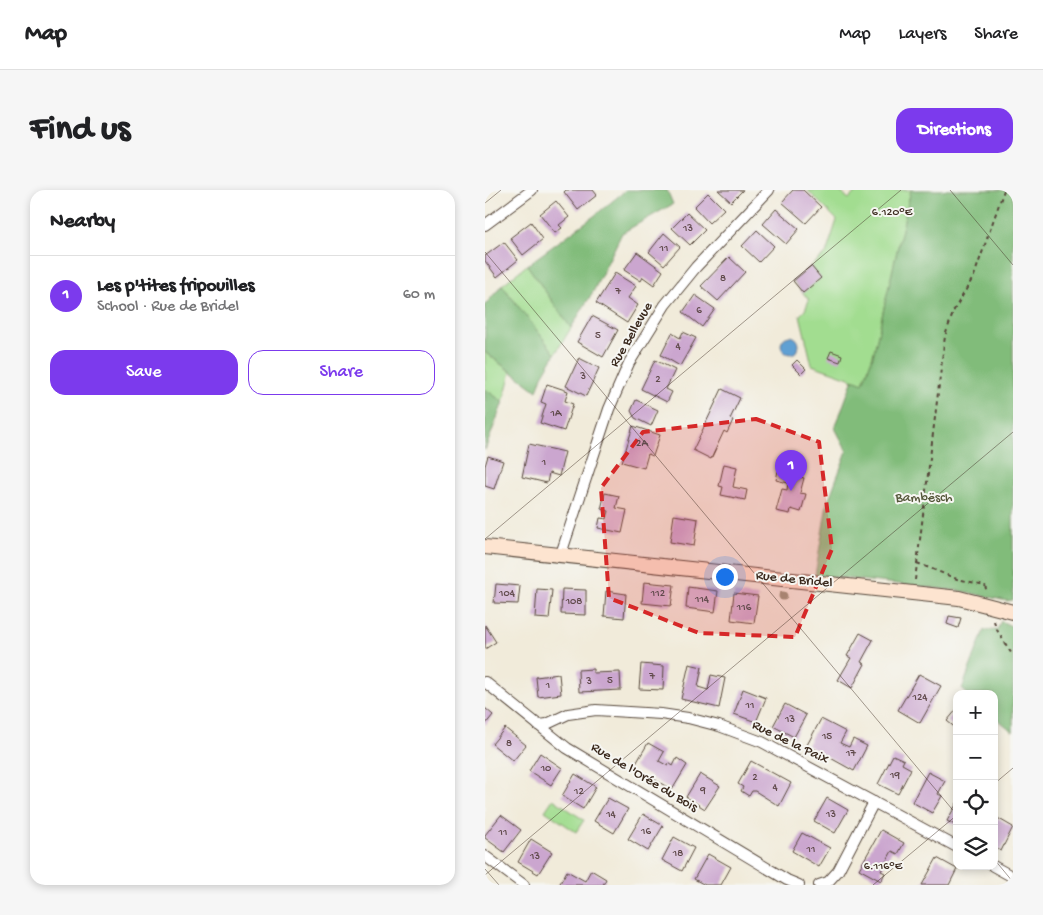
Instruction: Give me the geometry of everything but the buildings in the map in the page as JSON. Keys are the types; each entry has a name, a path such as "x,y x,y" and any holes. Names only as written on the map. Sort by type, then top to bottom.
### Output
{"main road":[{"name":"Rue de Bridel","path":"485,547 959,598 1013,612"}],"street":[{"path":"485,224 532,190"},
{"name":"Rue Bellevue","path":"561,554 605,418 629,363 665,305 695,267 769,190"},
{"name":"Rue de l'Orée du Bois","path":"485,682 567,748 779,875 799,885"},
{"name":"Rue de la Paix","path":"538,725 547,724 568,714 596,710 661,714 688,718 719,726 762,742 953,845"},
{"path":"819,885 828,882 838,871 874,802"},
{"path":"485,856 523,885"},
{"path":"998,869 1013,877"}],"path":[{"path":"913,593 945,336 954,310 974,276 1005,190"},
{"path":"917,563 957,579 985,585 988,604 997,630 1013,656"}],"highlighted area":[{"path":"756,419 819,442 832,549 795,637 699,633 609,598 601,488 643,432"}],"green space":[{"path":"626,190 667,190 673,204 622,233 594,290 571,328 527,265"},
{"path":"807,190 838,190 849,199 857,190 911,190 873,356 863,383 812,365 800,315 805,310 809,300 793,281 826,254 837,220"},
{"name":"Bambësch","path":"911,190 1013,190 1013,600 1007,601 961,591 815,575 827,504 847,451 835,428 853,379 863,383 873,356"},
{"path":"527,265 571,328 555,354 502,285"},
{"path":"502,285 555,354 542,376 537,391 485,352 485,305"},
{"path":"485,352 511,372 503,402 485,389"},
{"path":"485,389 503,402 485,450"},
{"path":"1001,621 1013,627 1013,732 998,719 998,690 962,689 984,630 997,630"},
{"path":"553,799 584,820 576,832 545,811"}],"water":[{"path":"786,336 794,336 799,341 797,352 786,354 781,349 781,341"}],"place":[{"name":"Les p'tites fripouilles","path":"791,491"}]}
